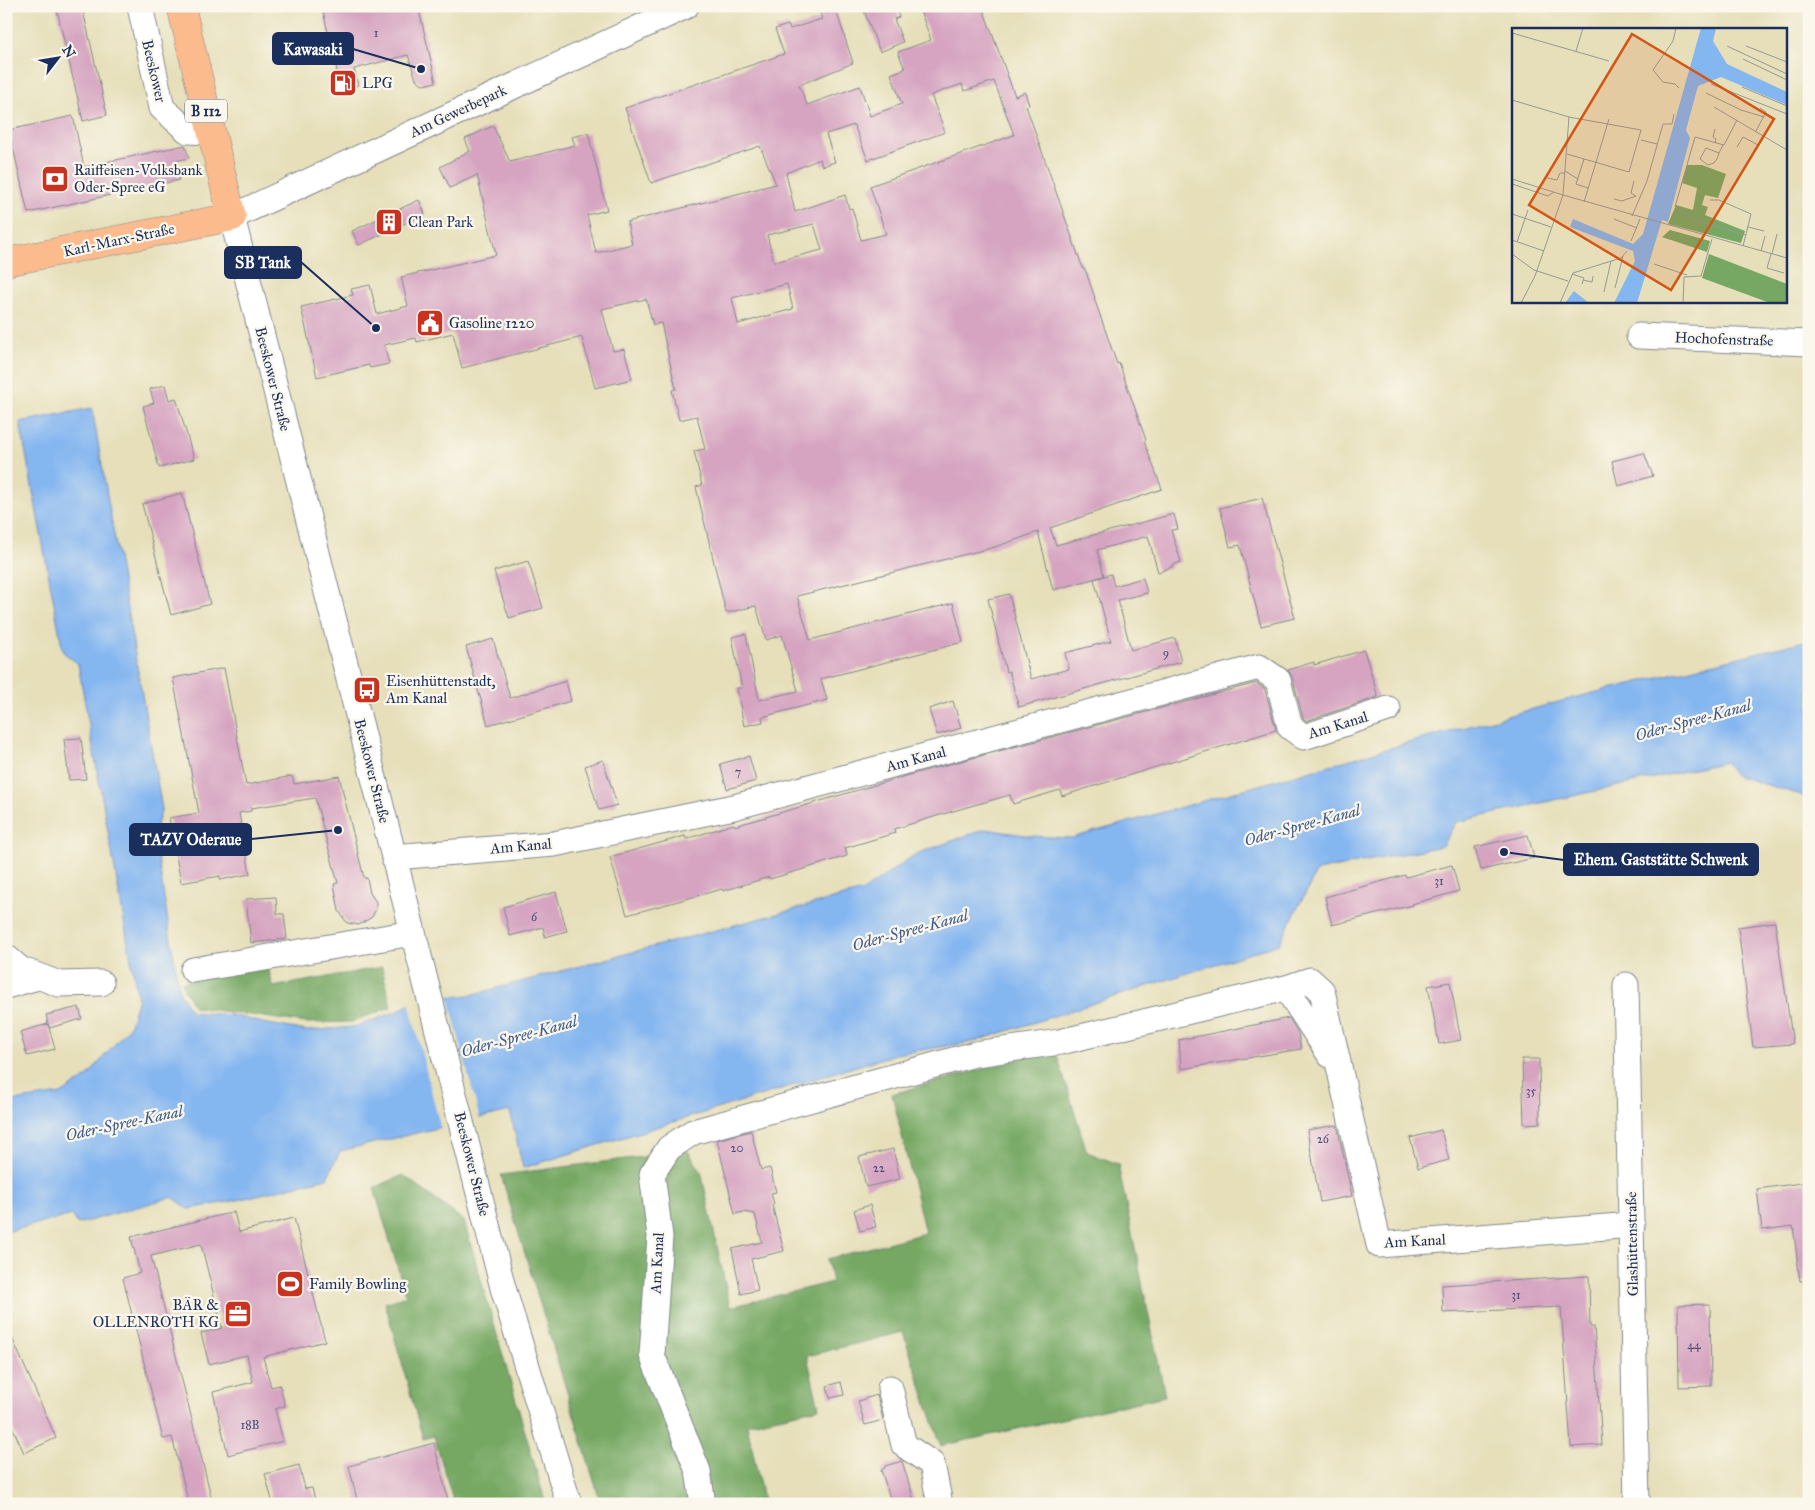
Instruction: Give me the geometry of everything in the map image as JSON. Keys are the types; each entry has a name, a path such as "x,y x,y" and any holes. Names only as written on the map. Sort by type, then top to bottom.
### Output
{"main road":[{"name":"Beeskower Straße","path":"181,6 232,217"},
{"name":"Karl-Marx-Straße","path":"6,262 232,217"}],"street":[{"name":"Beeskower","path":"140,6 162,108 188,131 212,132"},
{"name":"Am Gewerbepark","path":"232,217 686,6"},
{"name":"Beeskower Straße","path":"232,217 503,1288 569,1504"},
{"name":"Hochofenstraße","path":"1639,336 1809,343"},
{"name":"Am Kanal","path":"394,857 554,844 734,807 1259,667 1278,680 1290,727 1304,737 1388,709"},
{"path":"193,970 412,933"},
{"path":"6,957 20,969 59,984 101,983"},
{"path":"6,986 38,977"},
{"name":"Am Kanal","path":"703,1504 698,1471 652,1356 660,1236 652,1174 669,1148 693,1132 975,1054 1060,1042 1286,988 1310,980 1322,992 1379,1245 1632,1225"},
{"name":"Glashüttenstraße","path":"1626,984 1637,1504"},
{"path":"890,1388 904,1445 932,1464 940,1504"}],"green space":[{"path":"268,967 273,987 382,967 391,1007 352,1022 306,1023 194,1007 182,982"},
{"path":"1055,1049 1087,1152 1118,1164 1165,1396 941,1446 903,1332 807,1356 819,1408 747,1424 764,1504 601,1504 501,1175 688,1151 701,1171 730,1307 832,1282 827,1259 925,1233 892,1094"},
{"path":"403,1175 464,1221 546,1504 454,1504 434,1436 423,1439 385,1303 406,1296 374,1188"}],"water":[{"name":"Oder-Spree-Kanal","path":"92,408 162,809 154,833 179,991 191,1012 231,1015 307,1031 354,1027 396,1012 418,999 471,995 863,891 916,854 985,829 1031,836 1072,838 1573,698 1809,640 1809,804 1801,795 1734,775 1726,762 1456,822 1442,846 1317,871 1279,944 973,1042 896,1054 523,1168 510,1111 340,1151 327,1178 233,1201 189,1209 172,1197 78,1224 72,1215 6,1232 6,1102 61,1094 87,1077 129,1027 138,999 78,664 63,652 20,422"}],"pier":[{"path":"448,995 480,1120 441,1130 409,1002 417,997"}],"building":[{"path":"56,6 82,6 107,115 83,121"},
{"path":"343,6 418,6 436,82 424,85 416,79 408,55 354,69 358,85 337,91 333,75 337,71 323,11"},
{"path":"862,6 895,6 899,17 894,19 903,42 880,52"},
{"path":"932,6 982,6 1015,96 1025,92 1029,105 1026,106 1117,364 1119,363 1146,440 1144,441 1162,489 1050,528 1056,545 1174,514 1178,529 1171,530 1181,562 1158,572 1148,536 1097,550 1104,576 1053,590 1038,532 995,547 797,596 810,640 953,603 963,642 821,679 827,700 762,717 763,722 744,726 737,688 742,688 732,637 746,634 759,700 798,691 782,635 766,640 756,606 726,613 696,487 702,485 694,451 705,449 697,416 679,420 672,390 676,389 661,323 653,325 646,299 602,309 613,351 624,349 632,379 595,388 582,337 462,368 453,333 417,342 416,338 384,345 389,364 370,368 369,365 317,377 301,307 353,295 351,289 370,285 377,314 408,306 401,277 496,255 477,175 450,188 440,167 470,151 465,139 493,126 510,162 575,145 572,137 588,133 607,210 587,215 596,253 632,244 627,222 776,184 760,146 651,183 625,108 784,54 775,29 788,25 790,29 822,19 820,12 835,7 853,63 799,85 807,105 860,86 870,116 902,104 891,74 905,69 898,52 931,40 920,10","holes":["994,81 1014,135 870,186 886,234 861,240 852,208 849,209 845,195 795,212 786,173 820,159 822,166 835,162 826,134 854,125 868,160 945,132 931,95 962,84 964,91","814,224 822,250 774,262 767,235","787,284 793,309 738,324 732,298"]},
{"path":"73,116 84,167 185,145 189,158 175,161 179,180 28,213 9,130"},
{"name":"Clean Park","path":"419,200 425,214 359,245 352,231"},
{"path":"165,385 169,400 176,398 194,459 159,468 143,406 154,403 150,389"},
{"path":"1644,453 1653,476 1618,486 1612,461"},
{"path":"182,493 210,604 171,615 142,504"},
{"path":"1262,498 1295,618 1261,626 1240,545 1230,547 1220,508"},
{"path":"528,561 543,608 509,618 494,571"},
{"path":"1111,574 1114,586 1143,578 1147,593 1118,600 1131,650 1175,638 1181,662 1019,707 1009,671 1006,672 988,599 1009,594 1031,679 1069,669 1065,653 1111,641 1094,579"},
{"path":"493,639 510,698 566,681 571,701 488,725 466,647"},
{"path":"1364,650 1378,697 1306,721 1303,718 1292,676 1288,670 1314,662 1314,665"},
{"path":"224,668 246,785 292,776 294,784 339,776 364,878 367,878 370,893 376,902 376,909 372,917 359,925 347,923 339,911 334,884 338,883 315,798 251,808 251,811 239,813 250,874 220,880 220,876 181,883 169,818 199,813 173,678"},
{"path":"1256,683 1265,689 1276,730 1062,796 1060,790 1013,804 1010,795 960,809 894,829 895,833 845,848 847,856 770,879 769,877 723,891 722,889 627,915 610,857 685,836 686,839 734,824 735,826 916,773"},
{"path":"953,701 961,728 937,735 929,709"},
{"path":"81,738 86,779 69,780 64,739"},
{"path":"749,756 756,781 727,789 720,764"},
{"path":"603,760 617,805 599,810 585,766"},
{"path":"1528,835 1534,858 1481,870 1475,847"},
{"path":"1452,865 1459,891 1413,905 1332,925 1325,897 1405,875 1406,877"},
{"path":"556,892 567,931 545,937 543,927 510,936 503,907"},
{"path":"276,897 277,914 284,914 287,939 251,943 246,899"},
{"path":"1775,922 1793,1044 1753,1047 1738,927"},
{"path":"1450,982 1461,1040 1439,1044 1428,986"},
{"path":"79,1007 82,1019 49,1028 46,1015"},
{"path":"1289,1018 1298,1033 1301,1049 1181,1069 1179,1040"},
{"path":"48,1024 55,1049 27,1056 20,1032"},
{"path":"1522,1059 1539,1059 1540,1123 1524,1124"},
{"path":"1337,1125 1352,1196 1320,1202 1307,1130"},
{"path":"1441,1130 1449,1160 1418,1168 1410,1138"},
{"path":"751,1131 761,1170 770,1168 776,1192 771,1193 774,1204 772,1205 784,1251 751,1259 758,1290 741,1294 732,1249 762,1242 755,1214 744,1212 735,1214 717,1140"},
{"path":"893,1149 900,1179 866,1187 859,1157"},
{"path":"1809,1182 1809,1281 1800,1281 1793,1226 1762,1230 1757,1189"},
{"path":"870,1205 876,1227 860,1231 854,1210"},
{"path":"234,1212 239,1232 294,1218 325,1341 263,1357 271,1387 280,1385 285,1406 275,1409 283,1441 228,1455 213,1392 253,1382 247,1355 209,1364 201,1333 222,1328 201,1244 151,1256 212,1500 189,1504 172,1437 163,1439 123,1278 140,1273 131,1237"},
{"path":"1589,1276 1590,1327 1594,1327 1602,1445 1571,1447 1561,1307 1443,1313 1442,1285"},
{"path":"1710,1304 1711,1386 1679,1387 1678,1305"},
{"path":"6,1324 56,1438 24,1453 6,1413"},
{"path":"841,1382 844,1395 830,1398 827,1386"},
{"path":"877,1395 883,1420 865,1425 858,1401"},
{"path":"434,1443 449,1504 358,1504 349,1466"},
{"path":"902,1461 914,1500 903,1504 892,1504 881,1470 885,1466"},
{"path":"299,1465 305,1489 312,1488 316,1504 273,1504 265,1474"}],"place":[{"name":"Kawasaki","path":"421,69"},
{"name":"LPG","path":"343,83"},
{"name":"Raiffeisen-Volksbank Oder-Spree eG","path":"55,179"},
{"name":"Clean Park","path":"389,222"},
{"name":"Gasoline 1220","path":"430,323"},
{"name":"SB Tank","path":"376,328"},
{"name":"Eisenhüttenstadt, Am Kanal","path":"367,690"},
{"name":"TAZV Oderaue","path":"338,830"},
{"name":"Ehem. Gaststätte Schwenk","path":"1504,852"},
{"name":"Family Bowling","path":"290,1284"},
{"name":"BÄR & OLLENROTH KG","path":"238,1314"}]}
